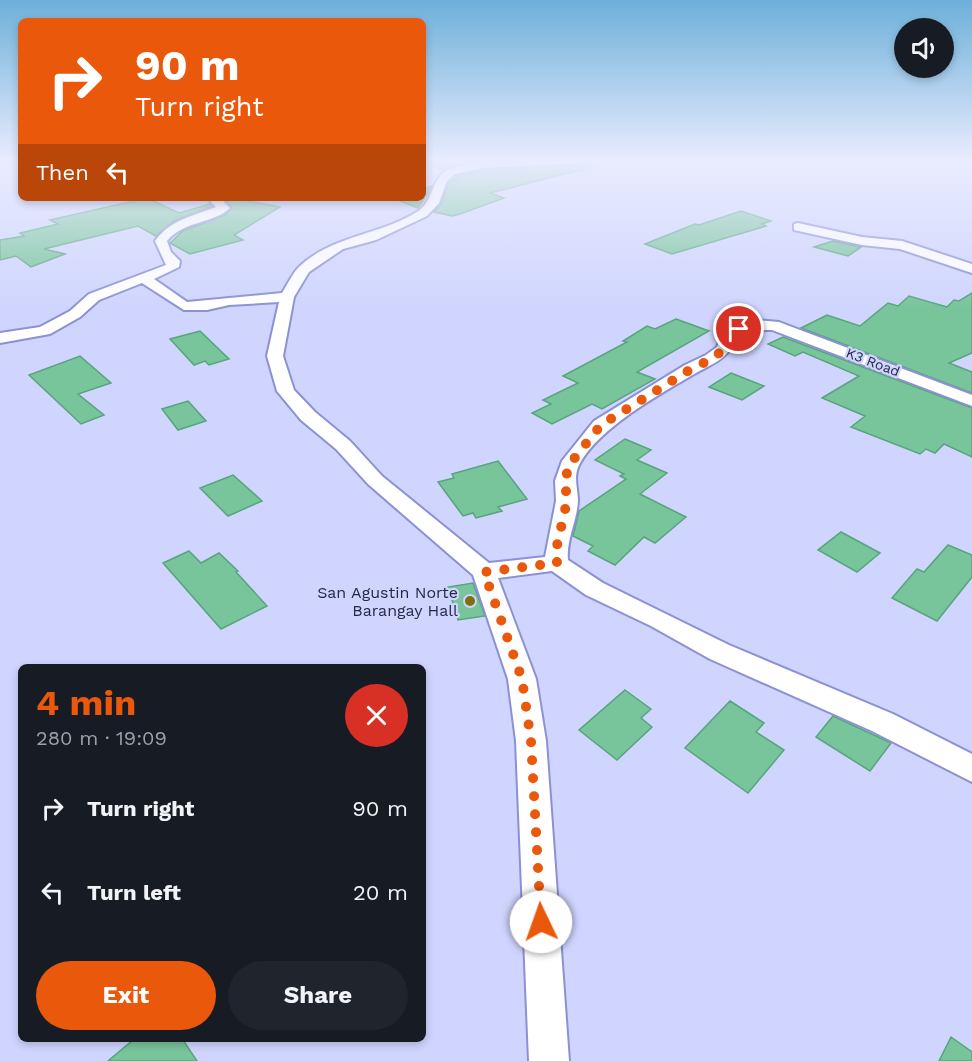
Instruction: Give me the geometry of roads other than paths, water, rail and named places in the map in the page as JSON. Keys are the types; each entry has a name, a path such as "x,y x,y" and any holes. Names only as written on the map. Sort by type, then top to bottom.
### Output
{"street":[{"path":"0,338 44,331 75,314 94,297 172,267 173,261 165,253 161,241 166,234 191,219 219,210"},
{"path":"427,210 423,214 381,233 338,246 304,269 287,297 275,356 286,391 308,416 375,480 484,572 522,679 531,741 549,1061"},
{"path":"798,227 862,241 902,245 972,269"},
{"path":"144,278 184,306 207,306 229,301 287,297"},
{"name":"K3 Road","path":"557,563 556,550 567,501 565,481 569,465 601,425 691,369 712,359 724,349 731,332 756,325 774,325 972,402"},
{"path":"484,572 557,563 576,579 613,600 657,619 727,656 852,707 972,769"}],"place":[{"name":"San Agustin Norte Barangay Hall","path":"470,601"}]}
